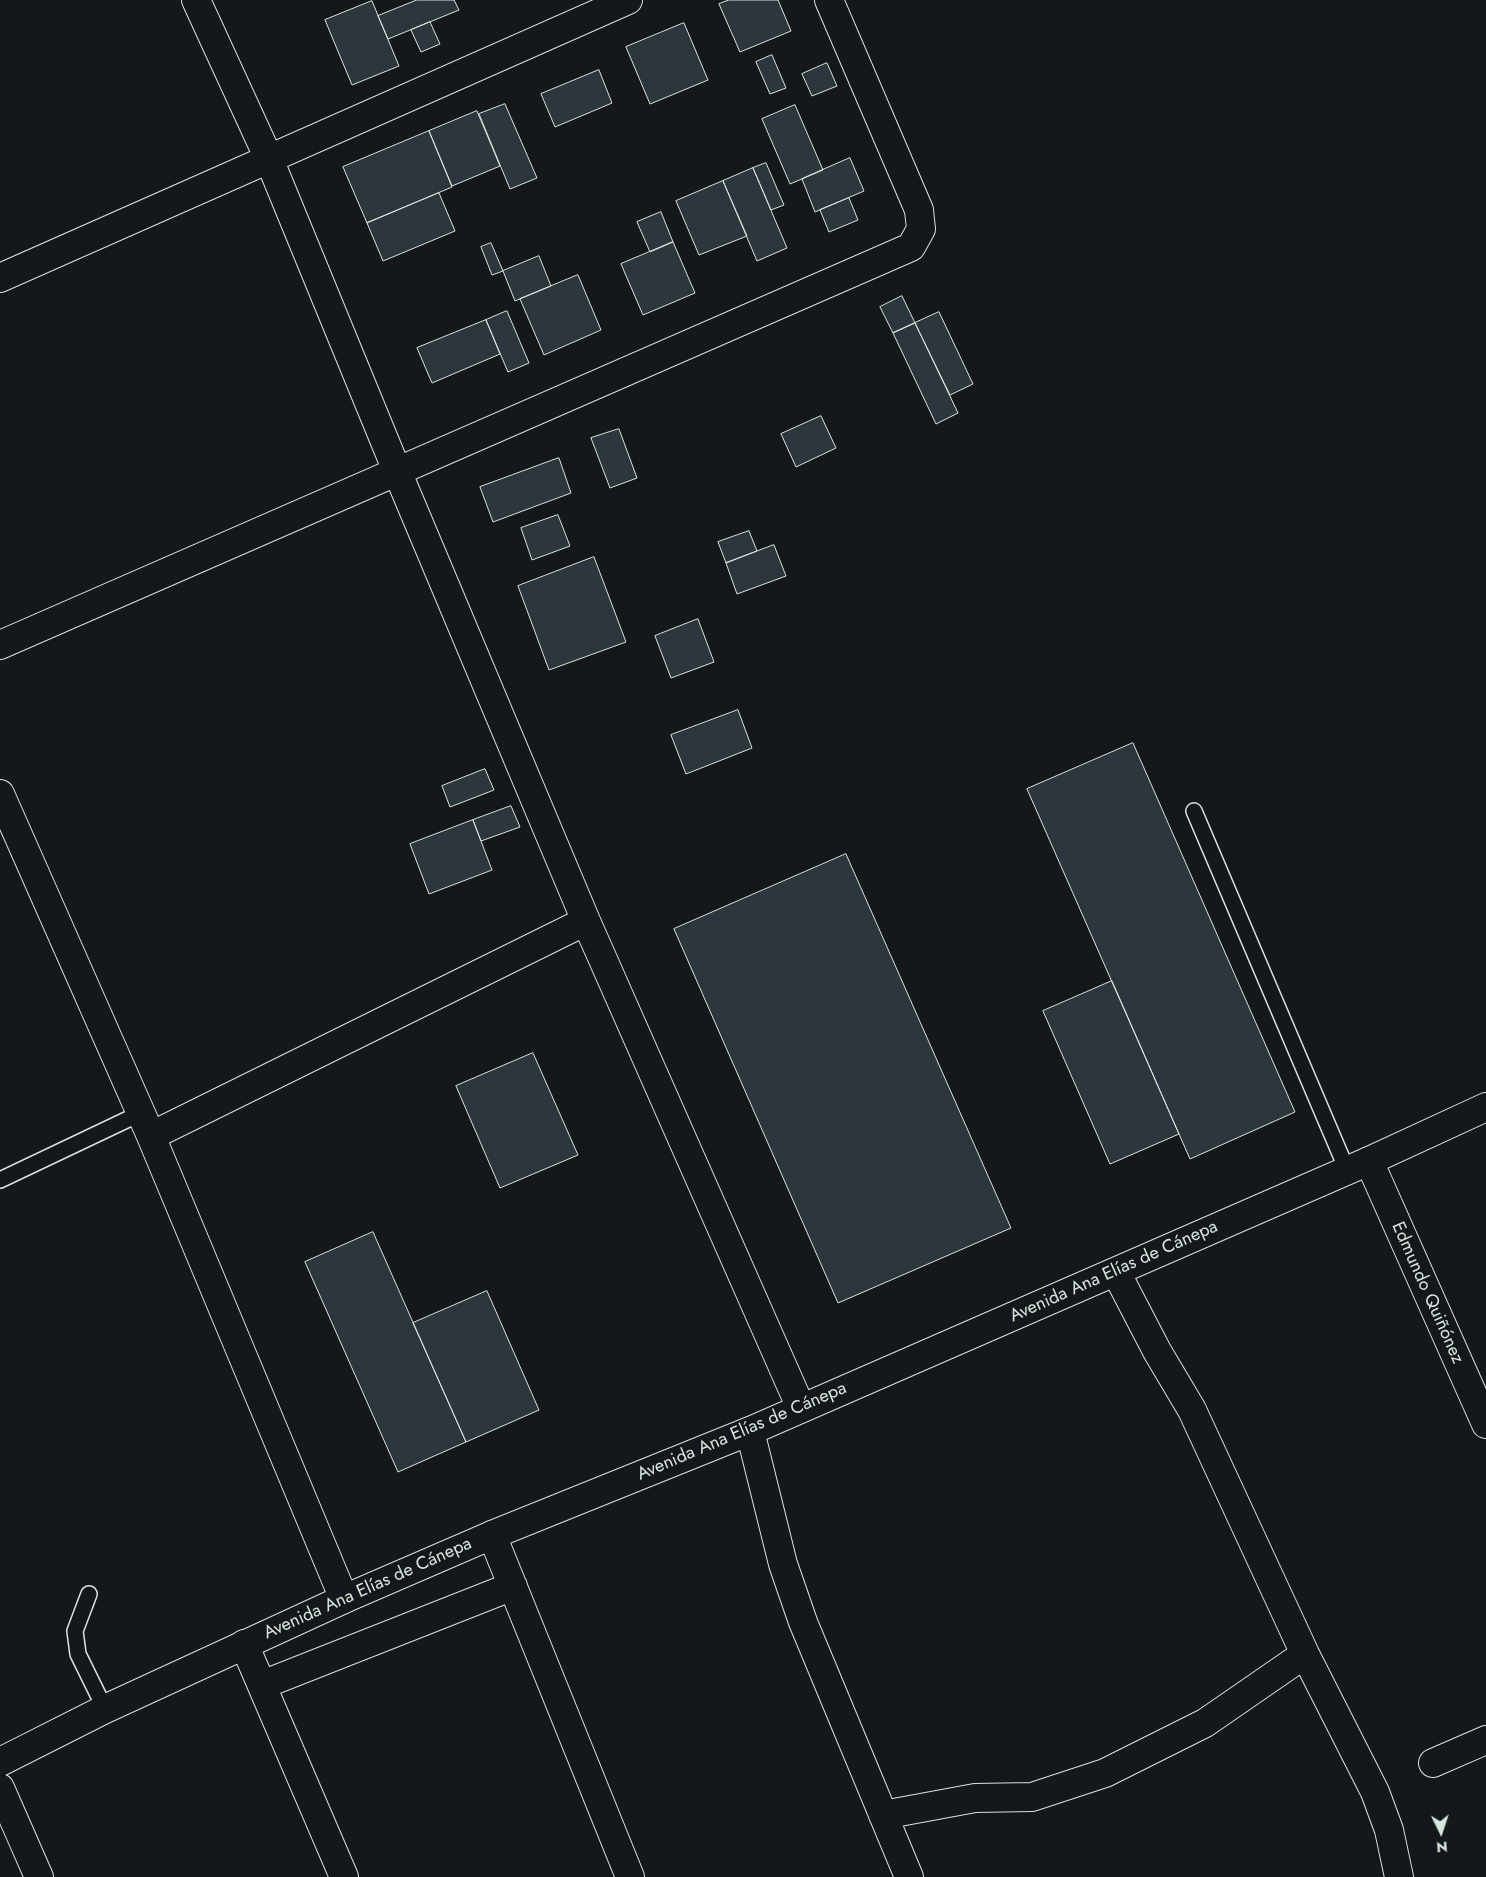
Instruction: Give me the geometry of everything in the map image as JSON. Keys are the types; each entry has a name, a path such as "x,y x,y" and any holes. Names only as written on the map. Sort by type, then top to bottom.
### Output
{"street":[{"path":"196,0 269,159 397,471 586,921 801,1408"},
{"path":"0,278 628,0"},
{"path":"0,645 912,247 921,229 919,210 829,0"},
{"path":"0,794 146,1124 344,1598"},
{"path":"146,1124 586,921"},
{"name":"Avenida Ana Elías de Cánepa","path":"0,1762 105,1709 344,1598 492,1535 750,1431 1116,1272 1486,1107"},
{"name":"Edmundo Quiñónez","path":"1358,1165 1486,1424"},
{"path":"1116,1272 1157,1352 1192,1410 1305,1654 1375,1792 1389,1830 1399,1877"},
{"path":"750,1431 783,1564 829,1688 908,1877"},
{"path":"492,1535 630,1877"},
{"path":"262,1685 514,1586"},
{"path":"244,1644 344,1877"},
{"path":"883,1815 975,1798 1032,1797 1105,1773 1205,1723 1305,1654"},
{"path":"1434,1763 1486,1740"},
{"path":"0,1788 39,1877"}],"lane":[{"path":"1194,811 1358,1165"},
{"path":"0,1180 146,1124"},
{"path":"88,1594 75,1630 78,1654 105,1709"}],"building":[{"path":"417,0 454,0 459,10 388,39 378,16"},
{"path":"729,0 778,0 791,31 740,52 719,4"},
{"path":"372,1 399,66 352,85 325,20"},
{"path":"430,22 440,44 421,52 411,30"},
{"path":"684,23 708,80 650,104 626,47"},
{"path":"772,55 786,88 770,94 756,62"},
{"path":"827,63 837,86 812,96 802,74"},
{"path":"599,70 612,103 555,127 541,94"},
{"path":"505,104 537,178 510,189 479,114"},
{"path":"795,105 823,170 790,184 762,119"},
{"path":"477,111 500,166 452,186 429,131"},
{"path":"429,131 452,187 367,223 343,167"},
{"path":"850,158 864,191 815,212 802,179"},
{"path":"766,163 784,205 771,210 753,168"},
{"path":"753,168 787,248 757,261 723,181"},
{"path":"723,181 747,236 699,255 676,201"},
{"path":"439,193 455,231 383,261 367,223"},
{"path":"849,198 858,220 829,232 820,210"},
{"path":"661,212 673,242 650,252 637,222"},
{"path":"673,242 695,293 643,315 621,264"},
{"path":"491,243 503,271 492,275 481,247"},
{"path":"539,256 551,286 515,301 503,271"},
{"path":"578,275 601,330 544,355 520,299"},
{"path":"902,296 915,323 893,333 880,307"},
{"path":"507,311 529,363 508,372 486,320"},
{"path":"939,312 973,384 950,395 915,323"},
{"path":"486,320 500,354 432,383 417,348"},
{"path":"915,323 958,413 936,424 893,333"},
{"path":"821,416 836,448 796,467 781,434"},
{"path":"619,429 637,478 610,488 591,438"},
{"path":"559,458 571,493 493,522 480,487"},
{"path":"558,515 570,546 532,560 521,528"},
{"path":"749,531 757,551 726,563 718,542"},
{"path":"774,545 786,576 737,594 726,563"},
{"path":"594,557 626,642 549,670 518,586"},
{"path":"698,619 714,662 671,678 655,636"},
{"path":"738,710 752,748 686,774 671,735"},
{"path":"1133,743 1295,1112 1190,1159 1027,789"},
{"path":"485,769 494,790 450,807 442,786"},
{"path":"511,806 520,827 481,841 473,820"},
{"path":"473,820 492,870 429,894 410,844"},
{"path":"846,854 1011,1228 838,1303 674,929"},
{"path":"1112,981 1179,1134 1110,1164 1043,1011"},
{"path":"533,1053 578,1155 500,1188 456,1086"},
{"path":"373,1232 466,1442 398,1472 305,1262"},
{"path":"487,1291 539,1410 466,1442 413,1323"}]}
